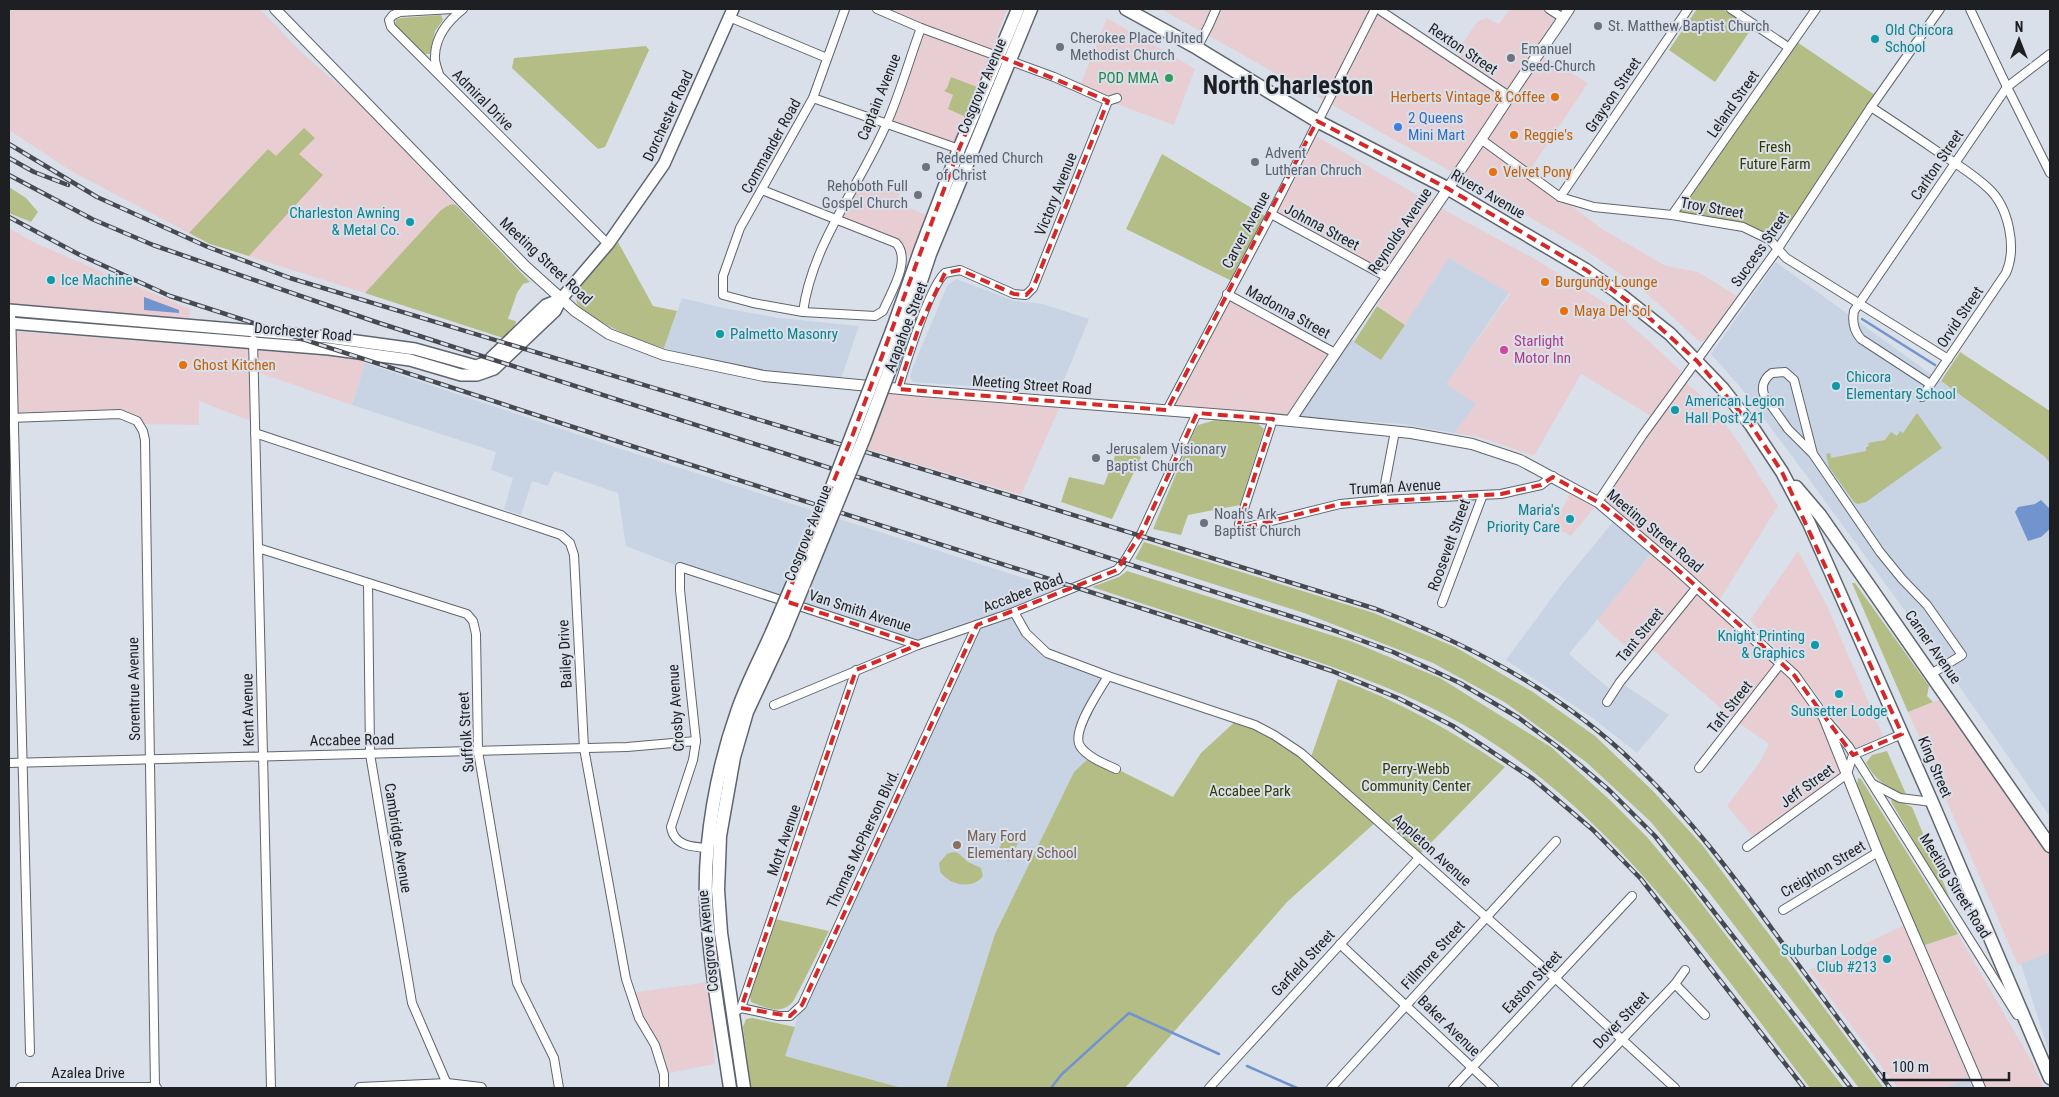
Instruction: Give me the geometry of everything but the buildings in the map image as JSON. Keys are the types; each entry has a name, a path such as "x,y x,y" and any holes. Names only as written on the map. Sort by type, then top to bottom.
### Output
{"main road":[{"name":"Cosgrove Avenue","path":"899,330 1005,58 1018,9"},
{"name":"Cosgrove Avenue","path":"744,1088 737,1011 721,933 718,890 720,836 734,757 747,712 778,634 864,438 899,330 920,251 959,149 1031,9"},
{"name":"Rivers Avenue","path":"1126,9 1197,48 1317,121 1447,188 1586,270 1670,334 1723,389 1746,418 1782,472"},
{"name":"Dorchester Road","path":"10,323 253,337 327,337 415,349 476,366 487,362 546,305 561,299 608,244 664,164 731,13"},
{"name":"Dorchester Road","path":"10,310 253,337"},
{"name":"Carner Avenue","path":"1782,472 1820,515 2050,846"},
{"name":"King Street","path":"1782,472 1809,523 1932,802 2050,1078"},
{"name":"Cosgrove Avenue","path":"730,1088 710,942 706,898 708,848 723,758 734,721 778,634"}],"street":[{"name":"Meeting Street Road","path":"275,9 526,266 561,299 609,334 664,355 764,376 1395,431 1472,444 1520,460 1598,502 1697,587 1794,675 1824,717 1849,747 2001,987 2036,1047 2050,1078"},
{"name":"Admiral Drive","path":"453,9 400,12 393,15 389,20 391,27 608,244"},
{"path":"439,75 435,55 442,32 450,19 463,9"},
{"name":"Commander Road","path":"803,312 723,295 723,276 740,228 813,98 845,9"},
{"path":"877,9 921,28 1005,58 1108,101 1117,98"},
{"path":"1197,48 1216,9"},
{"name":"Rexton Street","path":"1376,9 1509,96"},
{"name":"Carver Avenue","path":"1167,410 1376,9"},
{"path":"1548,9 1563,18"},
{"name":"Reynolds Avenue","path":"1290,421 1569,9"},
{"name":"Grayson Street","path":"1560,197 1688,9"},
{"path":"1731,9 1788,47"},
{"name":"Leland Street","path":"1672,215 1816,9"},
{"name":"Success Street","path":"1598,502 1642,436 1778,250 1871,107 1940,9"},
{"path":"1970,9 2050,173"},
{"path":"731,13 827,58"},
{"name":"Captain Avenue","path":"803,312 806,289 826,239 886,125 921,28"},
{"name":"Carlton Street","path":"1859,303 2007,87 2050,54"},
{"path":"813,98 959,149"},
{"name":"Victory Avenue","path":"1026,295 1033,288 1108,101"},
{"path":"1871,107 1955,163"},
{"name":"Troy Street","path":"1482,140 1560,197 1594,207 1672,215 1747,228 1770,240 1786,258 1948,359"},
{"name":"Orvid Street","path":"1922,397 2006,273 2012,261 2013,250 2010,233 2004,216 1989,189 1955,163"},
{"name":"Arapahoe Street","path":"762,190 836,221 896,243 900,247 903,260 901,268 883,311 875,316 803,312"},
{"name":"Johnna Street","path":"1270,214 1387,277"},
{"name":"Arapahoe Street","path":"898,389 937,283 945,273 960,270 1014,294 1026,295"},
{"name":"Madonna Street","path":"1227,294 1335,353"},
{"path":"1859,303 1854,311 1852,322 1860,339 1930,384"},
{"path":"10,310 11,418 23,762 30,1052"},
{"name":"Kent Avenue","path":"253,337 271,1088"},
{"path":"1813,454 1794,380 1785,372 1772,373 1764,380 1764,394 1788,429 1813,454 1880,552 1926,605 1962,655 1931,674"},
{"name":"Accabee Road","path":"774,705 918,645 1014,612 1116,570 1124,562 1142,532 1197,413"},
{"name":"Sorentrue Avenue","path":"11,418 120,414 137,422 143,431 145,440 155,1088"},
{"name":"Truman Avenue","path":"1273,419 1239,524 1242,528 1340,504 1382,500 1482,497 1528,489 1541,485 1552,476"},
{"path":"1382,500 1395,431"},
{"name":"Bailey Drive","path":"256,433 561,535 570,543 574,555 584,748 626,979 639,1018 655,1045 664,1074 664,1088"},
{"name":"Roosevelt Street","path":"1442,603 1482,497"},
{"name":"Suffolk Street","path":"258,548 467,614 473,621 476,634 478,751 517,983 554,1058 559,1088"},
{"name":"Van Smith Avenue","path":"680,567 918,645"},
{"name":"Crosby Avenue","path":"680,567 680,590 696,742 693,760 671,827 672,833 677,840 692,846 708,848"},
{"name":"Cambridge Avenue","path":"368,583 370,754 412,1003 446,1086"},
{"name":"Tant Street","path":"1607,702 1620,682 1697,587"},
{"name":"Appleton Avenue","path":"1014,612 1026,633 1047,653 1108,676 1255,725 1274,734 1301,752 1555,978 1620,1040 1675,1088"},
{"name":"Thomas McPherson Blvd.","path":"737,1011 790,1016 802,1005 977,625"},
{"name":"Taft Street","path":"1700,768 1782,664"},
{"name":"Mott Avenue","path":"737,1011 856,670"},
{"path":"1108,676 1080,728 1079,739 1080,746 1091,756 1116,770"},
{"name":"Meeting Street Road","path":"1824,717 1878,852 1980,1088"},
{"path":"1853,755 1902,734"},
{"name":"Accabee Road","path":"9,763 627,747 696,742"},
{"name":"Jeff Street","path":"1747,846 1847,774 1853,755"},
{"path":"1871,783 1900,798 1932,802"},
{"name":"Fillmore Street","path":"1331,1088 1556,841"},
{"name":"Creighton Street","path":"1783,910 1878,852"},
{"name":"Garfield Street","path":"1209,1088 1419,858"},
{"name":"Easton Street","path":"1454,1088 1632,896"},
{"name":"Baker Avenue","path":"1340,944 1494,1088"},
{"name":"Dover Street","path":"1576,1088 1675,984 1685,970"},
{"path":"1675,984 1705,1015"},
{"path":"360,1088 446,1086 481,1088"},
{"name":"Azalea Drive","path":"20,1088 155,1088"}],"highlighted area":[{"path":"999,56 1108,101 1033,288 1026,295 1014,294 960,270 945,273 919,327 898,389 1167,410 1317,121 1447,188 1586,270 1645,314 1697,361 1751,425 1782,472 1902,734 1853,755 1794,675 1751,635 1623,521 1598,502 1553,477 1541,485 1501,494 1340,504 1243,528 1239,524 1273,419 1197,413 1142,532 1117,570 977,625 802,1005 790,1016 741,1008 856,670 918,645 785,601 853,434 959,149"}],"shaded area":[{"path":"9,9 260,9 301,52 362,105 457,206 453,204 440,211 365,293 210,244 71,171 9,130"},
{"path":"877,9 1007,9 955,146 886,125 921,29"},
{"path":"1161,9 1378,9 1452,58 1478,21 1487,18 1499,24 1510,9 1569,9 1538,54 1588,83 1528,173 1602,229 1666,266 1698,272 1740,298 1707,339 1700,342 1644,291 1587,251 1466,180"},
{"path":"1107,18 1195,69 1174,125 1108,101 1079,88"},
{"path":"1311,133 1424,199 1533,258 1605,303 1681,371 1651,416 1581,374 1534,456 1479,437 1454,433 1476,404 1445,385 1510,294 1449,258 1405,325 1377,305 1419,242 1414,239 1387,277 1271,214"},
{"path":"859,177 900,194 897,203 929,216 914,257 902,253 900,247 836,221"},
{"path":"9,228 35,243 190,309 189,320 9,304"},
{"path":"1449,258 1509,293 1446,384 1476,404 1454,433 1403,424 1293,416 1347,336 1382,359"},
{"path":"1776,262 2044,456 2050,463 2050,817 1941,660 1809,479 1741,388 1711,354"},
{"path":"956,279 1015,301 1043,304 1089,319 1059,392 913,382 910,377 913,367 947,286"},
{"path":"1227,294 1335,353 1290,421 1167,410"},
{"path":"682,298 723,308 779,318 859,326 841,379 784,374 718,363 664,348"},
{"path":"9,331 366,359 352,405 254,371 255,420 245,419 199,401 199,425 138,424 130,417 9,418"},
{"path":"365,363 621,449 1064,591 1014,612 1047,654 1105,675 1079,739 1091,756 1074,772 995,934 946,1088 902,1088 784,1056 802,1005 977,625 918,645 680,567 626,546 618,493 554,471 548,486 532,481 521,515 504,509 513,478 491,470 496,452 352,405"},
{"path":"1685,382 1709,402 1739,443 1778,506 1717,604 1794,675 1824,717 1847,774 1756,840 1727,806 1760,762 1769,744 1736,721 1649,647 1640,658 1596,619 1655,550 1599,502 1571,536 1553,526 1573,488 1599,501"},
{"path":"891,388 1062,402 1021,495 867,449"},
{"path":"1617,517 1655,549 1569,654 1613,692 1620,682 1669,715 1637,753 1594,719 1506,660 1562,584"},
{"path":"1798,551 1828,608 1883,736 1856,748 1808,683 1750,620"},
{"path":"1939,700 2050,854 2050,952 2018,965 1908,712"},
{"path":"1909,923 1920,947 1958,934 2035,1067 2044,1088 1980,1088 1974,1075 1945,1088 1898,1088 1809,970"},
{"path":"2050,952 2050,1056 2021,964"},
{"path":"708,982 714,1027 715,1064 664,1074 630,993"},
{"path":"1974,1075 1980,1088 1945,1088"}],"green space":[{"path":"1697,9 1723,9 1752,28 1715,82 1669,50"},
{"path":"441,15 443,20 435,31 430,54 424,54 395,25 396,19"},
{"name":"Fresh Future Farm","path":"1794,40 1878,97 1801,212 1775,234 1737,225 1673,215"},
{"path":"646,46 649,50 605,147 598,149 512,68 514,58"},
{"path":"951,77 977,87 966,117 948,109 953,95 944,91"},
{"path":"304,128 315,138 299,154 323,175 249,256 210,244 189,233 268,149 276,156"},
{"path":"1162,154 1268,218 1234,282 1126,229"},
{"path":"9,187 26,198 38,212 31,222 9,213"},
{"path":"453,204 530,282 523,284 517,293 508,319 516,321 511,331 503,338 365,293 440,211"},
{"path":"618,242 653,306 677,311 664,348 617,330 583,310 577,303 576,296 579,287"},
{"path":"1377,306 1405,325 1381,360 1354,342"},
{"path":"1960,352 2050,411 2050,463 2044,456 1941,381"},
{"path":"1917,413 1942,448 1866,502 1858,504 1854,502 1829,467 1826,454 1830,453 1831,458 1866,451 1866,447 1869,446 1868,443 1885,440 1891,432 1897,436 1900,431 1903,433"},
{"path":"1216,420 1257,423 1264,429 1240,505 1188,515 1181,535 1153,529 1194,431 1198,425"},
{"path":"1119,445 1141,457 1112,519 1061,502 1069,477 1104,485"},
{"path":"1144,542 1374,613 1455,647 1533,692 1595,736 1652,790 1703,846 1884,1088 1859,1088 1708,891 1650,821 1586,762 1506,703 1433,663 1304,613 1135,559"},
{"path":"1127,571 1353,642 1440,678 1551,747 1611,801 1647,837 1688,886 1844,1088 1810,1088 1734,987 1654,888 1611,841 1565,798 1516,759 1462,724 1393,690 1297,655 1092,587 1119,577"},
{"path":"1852,583 1855,583 1929,686 1927,696 1933,702 1908,712"},
{"path":"1338,679 1424,717 1505,767 1418,856 1377,821 1287,902 1125,1088 946,1088 995,934 1074,772 1091,756 1173,797 1201,753 1238,719 1255,725 1310,760"},
{"path":"1887,751 1905,795 1882,783 1866,763 1872,755"},
{"path":"1858,778 1861,779 1958,934 1922,946 1861,798 1857,784"},
{"path":"1894,799 1912,807 1951,901 1937,881 1892,803 1891,800"},
{"path":"1005,835 1019,841 1009,861 997,854"},
{"path":"958,853 968,862 981,868 983,876 974,883 969,884 958,884 947,879 941,872 939,863 947,854"},
{"path":"775,919 829,931 794,1000 790,1005 780,1009 768,1008 751,1002 750,996"},
{"path":"752,1018 795,1027 785,1056 902,1088 751,1088 743,1027 746,1019"}],"water":[{"path":"144,297 179,310 179,313 144,310"},
{"path":"2041,500 2050,509 2050,529 2041,537 2028,541 2015,512 2018,507 2035,504"}],"waterway":[{"path":"1862,319 1935,365"},
{"path":"1051,1088 1061,1075 1129,1013 1219,1054"},
{"path":"1247,1066 1297,1088"}],"railway":[{"path":"9,144 97,197 208,247 290,278 1028,501 1376,609 1412,623 1482,656 1549,695 1581,717 1611,742 1658,787 1729,871 1890,1088"},
{"path":"9,158 34,172 68,185"},
{"path":"9,175 92,219 153,245 376,322 1330,629 1393,652 1460,683 1519,718 1562,750 1609,790 1655,836 1851,1088"},
{"path":"9,217 80,255 170,296 647,451 1194,625 1332,671 1398,698 1453,726 1533,779 1593,830 1641,879 1804,1088"}],"place":[{"name":"St. Matthew Baptist Church","path":"1598,26"},
{"name":"Old Chicora School","path":"1875,39"},
{"name":"Cherokee Place United Methodist Church","path":"1060,47"},
{"name":"Emanuel Seed-Church","path":"1511,58"},
{"name":"POD MMA","path":"1169,78"},
{"name":"Herberts Vintage & Coffee","path":"1555,97"},
{"name":"2 Queens Mini Mart","path":"1398,127"},
{"name":"Reggie's","path":"1514,135"},
{"name":"Advent Lutheran Chruch","path":"1255,162"},
{"name":"Redeemed Church of Christ","path":"926,167"},
{"name":"Velvet Pony","path":"1493,172"},
{"name":"Rehoboth Full Gospel Church","path":"918,195"},
{"name":"Charleston Awning & Metal Co.","path":"410,222"},
{"name":"Ice Machine","path":"51,280"},
{"name":"Burgundy Lounge","path":"1545,282"},
{"name":"Maya Del Sol","path":"1564,311"},
{"name":"Palmetto Masonry","path":"720,334"},
{"name":"Starlight Motor Inn","path":"1504,350"},
{"name":"Ghost Kitchen","path":"183,365"},
{"name":"Chicora Elementary School","path":"1836,386"},
{"name":"American Legion Hall Post 241","path":"1675,410"},
{"name":"Jerusalem Visionary Baptist Church","path":"1096,458"},
{"name":"Maria's Priority Care","path":"1570,519"},
{"name":"Noah's Ark Baptist Church","path":"1204,523"},
{"name":"Knight Printing & Graphics","path":"1815,645"},
{"name":"Sunsetter Lodge","path":"1839,694"},
{"name":"Mary Ford Elementary School","path":"957,845"},
{"name":"Suburban Lodge Club #213","path":"1887,959"}],"district":[{"name":"North Charleston","path":"1288,85"}],"park label":[{"name":"Perry-Webb Community Center","path":"1416,778"},
{"name":"Accabee Park","path":"1250,791"}]}
